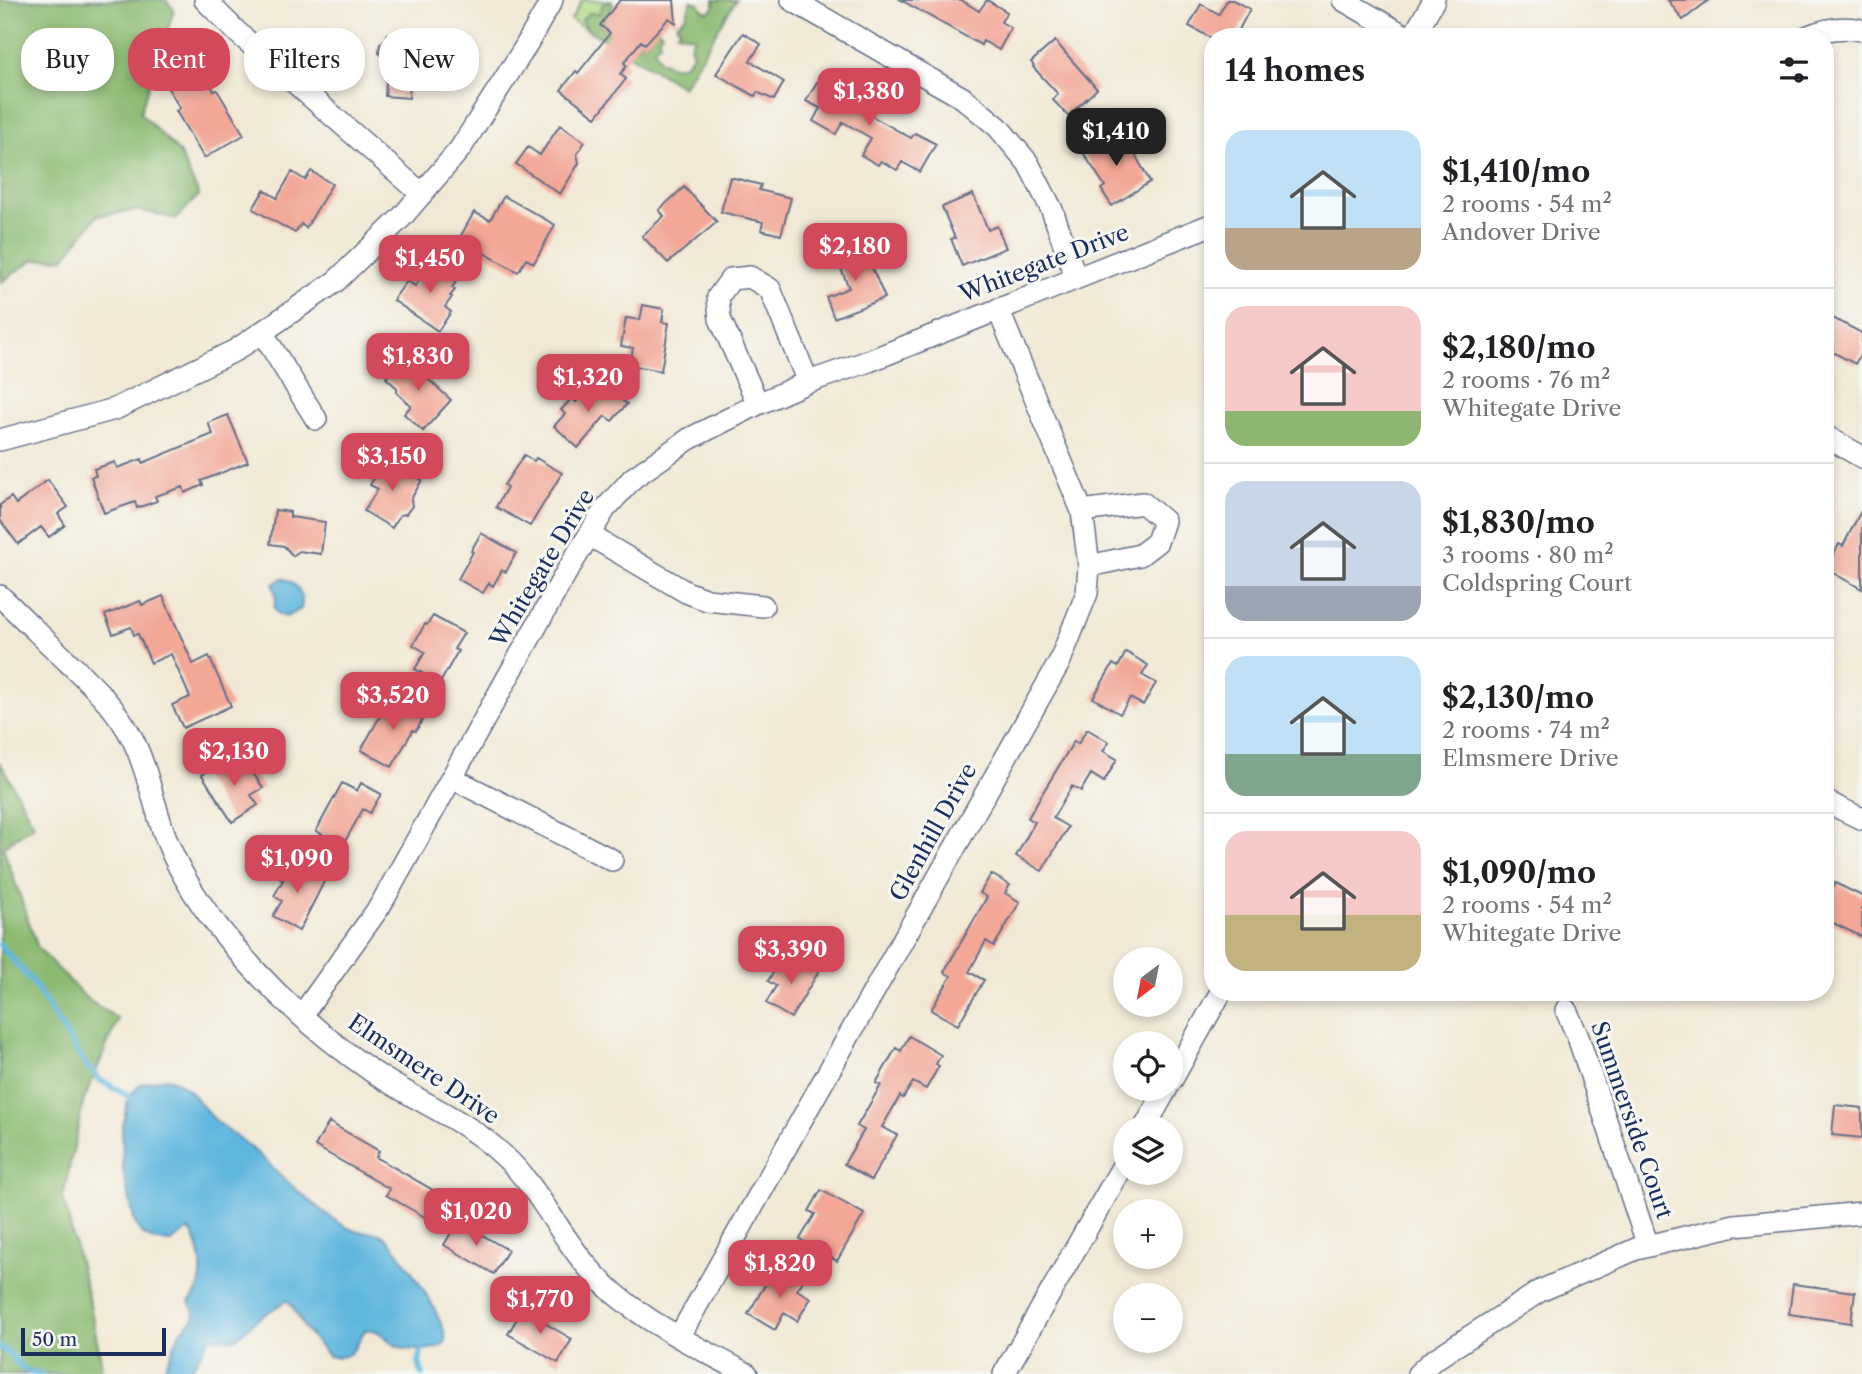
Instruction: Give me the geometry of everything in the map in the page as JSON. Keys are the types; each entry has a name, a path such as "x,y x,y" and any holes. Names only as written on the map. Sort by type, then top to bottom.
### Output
{"street":[{"path":"205,0 248,42 422,194"},
{"path":"0,440 115,409 236,350 335,282 402,217 460,149 552,0"},
{"path":"792,0 963,98 998,127 1028,163 1052,210 1076,278"},
{"path":"1343,0 1391,28"},
{"path":"1418,28 1434,0"},
{"path":"1834,30 1856,28"},
{"name":"Whitegate Drive","path":"302,1015 380,906 589,535 605,509 633,478 689,439 808,382 869,361 1204,228"},
{"path":"758,404 720,319 718,297 731,279 750,277 770,289 808,382"},
{"name":"Glenhill Drive","path":"679,1337 1059,663 1087,593 1089,566 1082,511 998,309"},
{"path":"262,332 316,419"},
{"path":"1834,441 1862,457"},
{"path":"1082,511 1143,503 1164,521 1157,542 1140,555 1089,566"},
{"path":"589,535 687,592 707,600 763,606"},
{"name":"Elmsmere Drive","path":"0,596 107,700 118,715 134,741 164,835 201,902 242,956 302,1015 372,1072 493,1146 513,1163 537,1191 588,1267 616,1296 648,1319 747,1374"},
{"path":"452,778 612,860"},
{"path":"1834,805 1862,819"},
{"path":"1183,1060 1216,1001"},
{"name":"Summerside Court","path":"1566,1010 1578,1037 1648,1247"},
{"path":"1004,1374 1113,1183"},
{"path":"1418,1374 1432,1361 1540,1291 1648,1247 1735,1225 1862,1213"}],"green space":[{"path":"0,0 166,0 174,10 168,28 128,28 128,91 147,91 140,113 179,152 199,195 176,219 138,210 97,216 64,258 33,260 1,282"},
{"path":"582,0 612,1 607,2 585,27 588,30 571,20"},
{"path":"714,0 736,0 683,87 588,30 582,20 589,13 599,14 603,4 612,1 613,7 600,25 631,48 636,48 641,41 646,43 657,28 662,33 659,37 660,43 654,48 660,61 675,67 685,64 693,55 690,46 694,37 677,33 680,28 676,25 686,16 691,1 699,3 703,10 708,12 714,8"},
{"path":"0,762 34,825 3,847 38,948 87,999 118,1019 84,1100 63,1197 91,1309 102,1366 99,1374 0,1374"}],"water":[{"path":"282,578 295,586 302,598 301,609 286,617 279,615 274,608 276,598 273,584"},
{"path":"166,1078 187,1089 214,1119 331,1218 356,1231 375,1233 386,1238 413,1273 432,1306 445,1334 445,1343 428,1349 407,1349 395,1345 378,1332 365,1330 348,1355 328,1356 305,1329 290,1302 286,1301 256,1320 235,1339 210,1338 188,1374 162,1374 180,1332 193,1320 195,1314 189,1302 199,1286 200,1258 191,1231 188,1230 171,1242 155,1241 142,1234 135,1223 123,1170 122,1126 129,1096 141,1084"}],"building":[{"path":"620,0 674,0 676,23 669,18 645,44 641,41 624,63 627,66 620,74 626,79 596,117 561,90 610,33 600,25"},
{"path":"901,0 961,0 979,11 987,0 1007,12 1001,22 1011,28 999,50 983,41 981,45"},
{"path":"1227,0 1233,0 1250,9 1240,28 1204,28 1204,34 1189,26 1201,4 1219,14"},
{"path":"1668,0 1709,0 1683,20"},
{"path":"743,33 761,44 750,61 784,82 774,100 757,92 755,96 716,74"},
{"path":"1055,41 1097,89 1068,116 1053,100 1058,94 1031,62"},
{"path":"830,81 873,106 868,114 911,138 915,133 936,144 920,172 902,162 897,170 881,161 878,165 861,155 871,138 843,122 836,134 813,121 820,108 806,101 817,82 827,88"},
{"path":"170,91 218,91 244,135 204,158 176,111 180,108"},
{"path":"385,91 409,91 409,98 385,96"},
{"path":"560,125 585,142 577,154 579,163 560,194 516,164 528,147 540,155"},
{"path":"1116,130 1128,149 1131,147 1150,182 1112,206 1101,189 1105,186 1082,151"},
{"path":"311,171 332,184 306,228 301,224 295,233 253,209 264,190 277,198 292,172 305,180"},
{"path":"730,177 761,185 759,190 791,198 781,235 761,230 763,222 721,212"},
{"path":"684,187 717,222 668,263 642,236 664,216 659,210"},
{"path":"973,194 988,230 997,226 1006,248 962,266 951,239 955,238 942,207"},
{"path":"504,196 555,225 534,263 526,259 518,272 459,239 474,212 490,220"},
{"path":"855,244 862,260 868,258 885,298 834,318 826,297 849,288 834,252"},
{"path":"435,258 460,275 445,307 451,312 438,331 393,300 407,281 415,286"},
{"path":"643,305 664,309 662,322 669,323 661,371 630,365 633,348 621,346 626,318 640,320"},
{"path":"1834,319 1862,333 1862,351 1855,364 1834,353"},
{"path":"405,358 414,366 416,363 431,376 428,379 451,400 423,431 404,414 411,406 386,378"},
{"path":"590,385 604,397 610,390 627,404 612,421 605,416 578,448 554,426 565,414 561,410 572,398 576,402"},
{"path":"228,415 248,462 201,481 203,485 185,493 183,487 155,496 157,501 137,508 135,502 104,513 91,477 96,476 94,469 115,462 117,468 142,459 143,463 213,434 208,423"},
{"path":"524,455 534,461 536,458 562,473 530,526 496,507 507,487 504,485"},
{"path":"386,458 422,480 411,499 412,506 406,514 400,515 392,528 364,511 378,489 370,485"},
{"path":"48,480 68,507 58,514 65,525 49,537 41,527 18,544 0,520 0,505 11,497 16,504"},
{"path":"1862,509 1862,589 1834,573 1834,554 1839,544 1843,546"},
{"path":"275,510 290,512 290,517 325,522 321,554 299,551 293,556 284,546 270,544"},
{"path":"481,533 516,553 506,572 502,570 493,586 489,583 483,593 458,579"},
{"path":"163,596 193,664 209,656 231,706 183,728 172,705 190,697 171,654 151,663 138,634 134,635 131,627 113,634 105,615 140,601 142,605"},
{"path":"433,616 464,633 454,649 458,651 440,683 415,669 425,652 413,645"},
{"path":"1126,652 1148,665 1142,675 1156,683 1143,705 1130,698 1120,714 1093,698 1113,664 1118,667"},
{"path":"388,702 404,711 409,702 426,713 392,767 361,750"},
{"path":"1087,729 1109,742 1103,751 1117,759 1104,782 1091,774 1081,791 1072,786 1053,818 1068,827 1042,871 1016,856 1035,822 1028,818 1074,741 1078,744"},
{"path":"228,758 235,768 245,761 263,788 251,795 258,805 232,822 202,775"},
{"path":"342,783 357,791 361,783 381,794 370,813 363,809 343,845 316,831"},
{"path":"290,860 325,880 299,931 273,916 282,901 274,896"},
{"path":"991,874 1010,885 1005,893 1020,902 994,946 986,941 969,972 984,980 958,1025 931,1010 951,976 944,972 987,897 980,893"},
{"path":"1834,885 1862,896 1862,937 1834,923"},
{"path":"797,959 819,971 791,1018 766,1003 776,986 768,981 780,961 792,968"},
{"path":"909,1036 941,1055 936,1064 939,1066 926,1089 913,1082 903,1098 900,1096 882,1127 897,1135 871,1180 844,1164 864,1130 857,1126 881,1085 876,1083 896,1048 901,1051"},
{"path":"1835,1105 1862,1108 1862,1138 1832,1135"},
{"path":"329,1122 379,1151 376,1157 450,1200 437,1224 386,1195 390,1189 315,1146"},
{"path":"821,1190 864,1214 837,1261 800,1239 815,1214 809,1211"},
{"path":"458,1221 508,1250 494,1274 444,1245"},
{"path":"781,1268 803,1281 797,1290 811,1298 797,1321 784,1313 775,1330 748,1314 768,1280 773,1283"},
{"path":"1793,1284 1855,1292 1851,1323 1789,1314"},
{"path":"522,1310 572,1339 558,1363 508,1334"}],"waterway":[{"path":"0,945 33,983 85,1064 100,1080 129,1096"},
{"path":"0,1347 22,1367 41,1374"},
{"path":"421,1349 419,1362 422,1374"}]}
